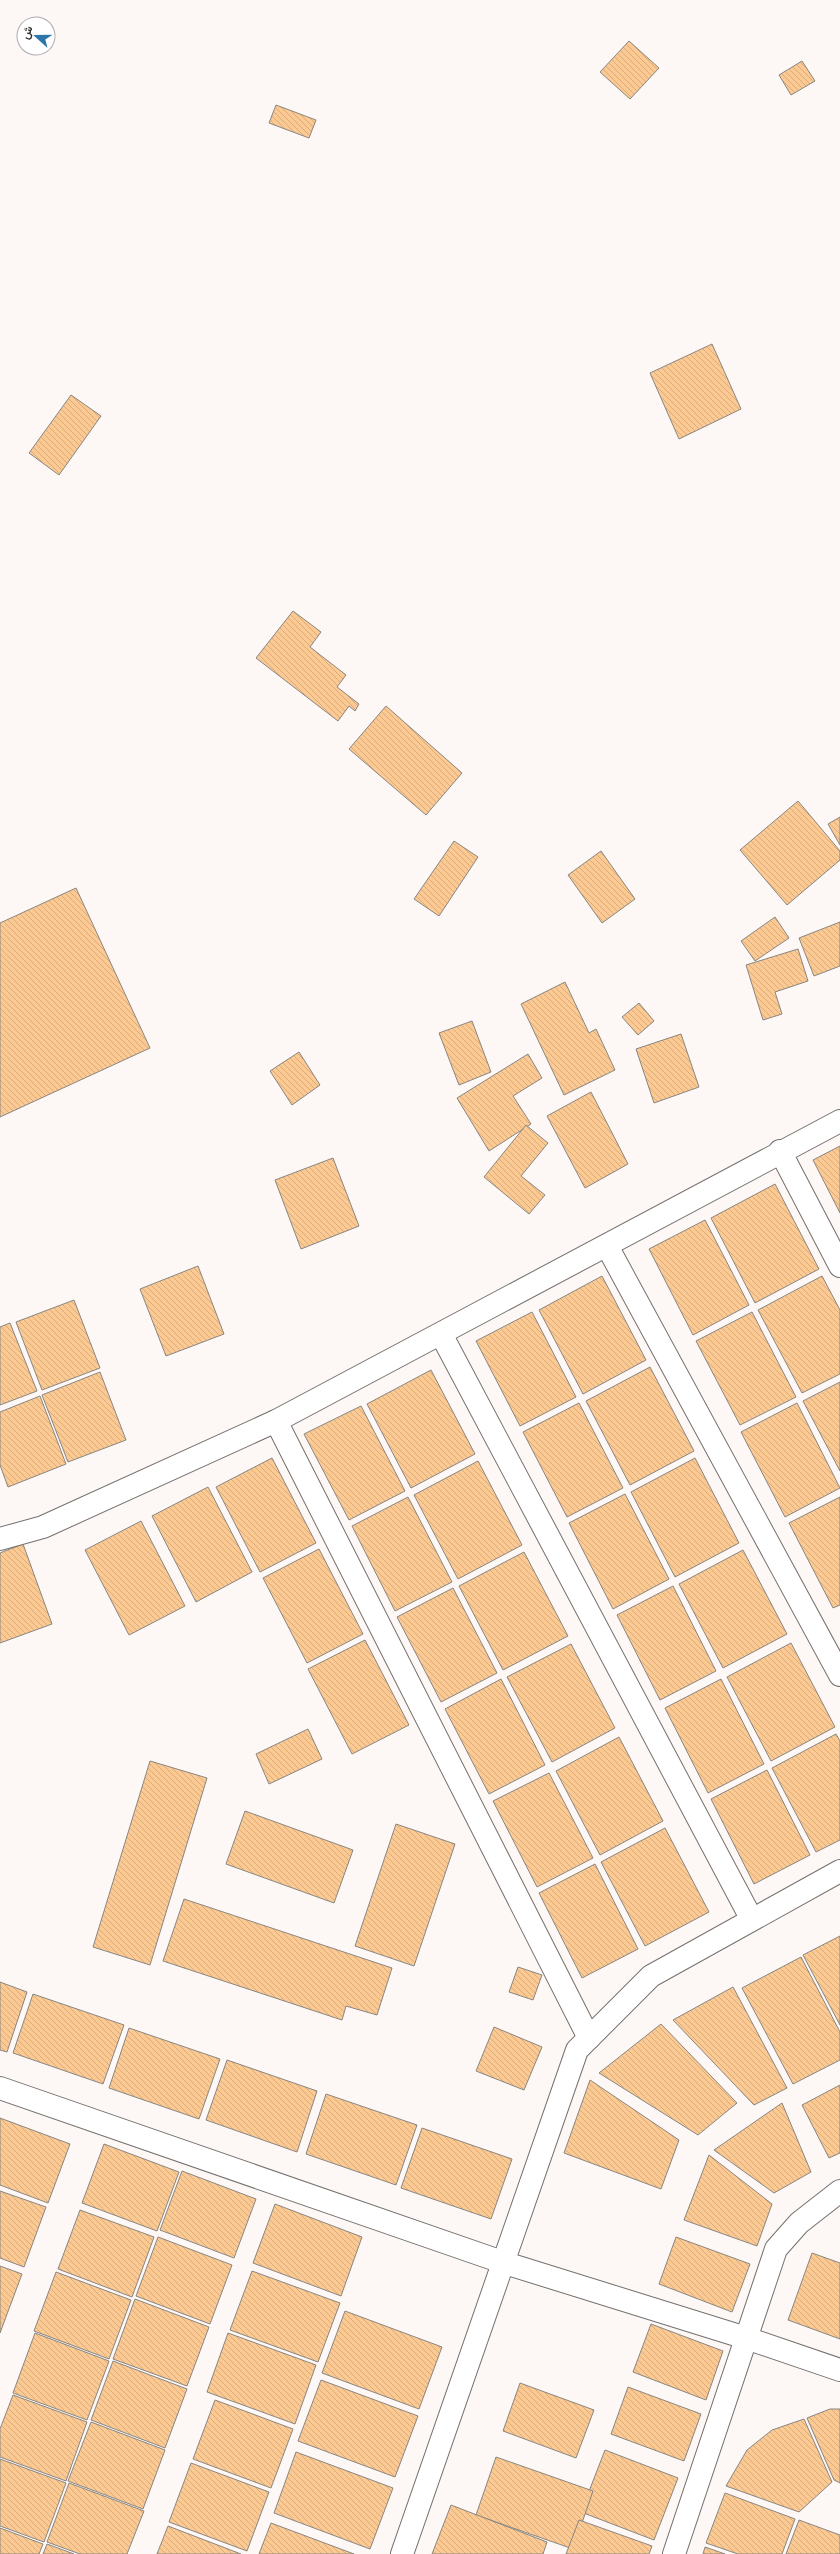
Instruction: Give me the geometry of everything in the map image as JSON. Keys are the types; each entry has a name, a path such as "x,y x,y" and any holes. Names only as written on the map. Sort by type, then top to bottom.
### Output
{"street":[{"path":"0,1538 44,1527 276,1422 840,1121"},
{"path":"780,1152 840,1266"},
{"path":"607,1246 840,1674"},
{"path":"441,1334 751,1918"},
{"path":"276,1422 589,2038"},
{"path":"402,2554 505,2263 577,2050 651,1976 751,1918 840,1871"},
{"path":"0,2088 505,2263 746,2338 840,2370"},
{"path":"674,2554 776,2249 799,2223 840,2191"}],"building":[{"path":"629,41 659,68 630,99 600,72"},
{"path":"802,61 815,81 791,95 779,75"},
{"path":"276,105 316,120 309,138 269,123"},
{"path":"712,344 741,409 679,439 650,373"},
{"path":"71,395 101,416 59,475 29,453"},
{"path":"293,611 321,632 310,647 346,675 337,687 359,704 355,711 349,706 338,721 256,658"},
{"path":"386,706 462,773 426,815 349,749"},
{"path":"798,801 840,851 840,860 787,905 740,850"},
{"path":"840,817 840,845 828,824"},
{"path":"454,841 478,857 439,916 414,899"},
{"path":"601,851 635,899 602,923 568,875"},
{"path":"76,888 150,1048 0,1117 0,923"},
{"path":"775,917 789,938 755,961 741,941"},
{"path":"840,922 840,966 814,976 799,938"},
{"path":"798,949 808,981 775,992 782,1014 763,1020 746,965"},
{"path":"565,982 589,1033 596,1029 615,1070 564,1095 521,1004"},
{"path":"639,1003 654,1021 638,1035 622,1017"},
{"path":"472,1021 491,1072 459,1085 439,1033"},
{"path":"681,1034 699,1087 654,1103 636,1049"},
{"path":"299,1052 320,1085 292,1105 270,1071"},
{"path":"528,1054 542,1078 513,1096 531,1124 489,1151 457,1098"},
{"path":"591,1092 628,1164 585,1188 547,1116"},
{"path":"526,1125 548,1143 521,1176 545,1195 529,1214 484,1177"},
{"path":"840,1146 840,1213 813,1160"},
{"path":"333,1158 359,1226 301,1249 275,1180"},
{"path":"775,1184 819,1269 755,1303 711,1218"},
{"path":"705,1220 749,1305 693,1335 649,1249"},
{"path":"198,1266 224,1334 166,1356 140,1289"},
{"path":"602,1276 646,1360 583,1394 539,1310"},
{"path":"822,1276 840,1310 840,1374 802,1393 758,1310"},
{"path":"74,1300 100,1368 42,1390 16,1322"},
{"path":"532,1312 576,1397 520,1426 476,1341"},
{"path":"752,1312 796,1397 740,1425 696,1341"},
{"path":"10,1323 37,1391 0,1405 0,1327"},
{"path":"650,1367 694,1451 630,1485 586,1401"},
{"path":"431,1370 475,1454 411,1488 367,1404"},
{"path":"100,1372 126,1440 68,1462 42,1395"},
{"path":"840,1382 840,1471 803,1401"},
{"path":"40,1396 66,1464 8,1487 0,1465 0,1412"},
{"path":"579,1403 623,1488 567,1517 523,1432"},
{"path":"797,1403 840,1488 785,1517 741,1432"},
{"path":"361,1406 405,1491 349,1520 304,1434"},
{"path":"272,1458 316,1543 260,1572 216,1487"},
{"path":"695,1458 739,1543 675,1577 631,1492"},
{"path":"478,1461 522,1545 458,1579 414,1495"},
{"path":"208,1487 252,1572 196,1602 152,1516"},
{"path":"625,1494 669,1579 613,1609 569,1523"},
{"path":"408,1497 452,1582 395,1611 352,1526"},
{"path":"840,1497 840,1605 833,1608 789,1523"},
{"path":"141,1521 185,1606 129,1635 85,1550"},
{"path":"23,1544 52,1624 0,1643 0,1553"},
{"path":"319,1549 363,1634 307,1663 263,1578"},
{"path":"743,1550 787,1634 723,1668 679,1584"},
{"path":"524,1552 568,1636 503,1670 459,1586"},
{"path":"673,1586 716,1671 660,1700 617,1615"},
{"path":"453,1588 497,1673 441,1702 397,1617"},
{"path":"365,1640 409,1725 352,1754 308,1669"},
{"path":"791,1643 835,1727 771,1761 727,1677"},
{"path":"571,1644 615,1728 552,1762 507,1677"},
{"path":"501,1679 545,1765 489,1794 445,1709"},
{"path":"721,1679 764,1764 708,1793 665,1708"},
{"path":"308,1729 322,1759 269,1784 256,1754"},
{"path":"836,1734 840,1741 840,1840 816,1852 772,1768"},
{"path":"619,1737 663,1821 600,1855 556,1771"},
{"path":"150,1761 207,1778 150,1965 93,1947"},
{"path":"767,1770 810,1855 754,1884 711,1799"},
{"path":"549,1773 593,1858 537,1887 493,1801"},
{"path":"245,1811 353,1850 334,1903 226,1864"},
{"path":"396,1824 455,1844 414,1966 355,1946"},
{"path":"665,1828 709,1912 645,1946 601,1862"},
{"path":"595,1864 638,1949 582,1978 539,1893"},
{"path":"184,1899 392,1968 377,2015 346,2006 342,2020 163,1961"},
{"path":"840,1936 840,2025 803,1955"},
{"path":"801,1957 840,2032 840,2060 793,2084 742,1988"},
{"path":"518,1967 542,1975 533,2000 509,1992"},
{"path":"0,1982 27,1992 7,2052 0,2050"},
{"path":"733,1987 787,2088 754,2105 673,2020"},
{"path":"33,1994 124,2025 103,2084 13,2053"},
{"path":"661,2024 737,2103 698,2135 599,2073"},
{"path":"494,2027 542,2047 524,2090 476,2071"},
{"path":"129,2028 220,2059 199,2119 109,2088"},
{"path":"227,2060 317,2091 297,2152 206,2120"},
{"path":"590,2080 679,2140 661,2189 564,2153"},
{"path":"840,2085 840,2153 829,2158 802,2105"},
{"path":"326,2094 417,2125 396,2185 306,2154"},
{"path":"782,2103 811,2172 774,2193 714,2150"},
{"path":"0,2118 70,2144 48,2203 0,2185"},
{"path":"422,2128 512,2159 491,2219 401,2188"},
{"path":"104,2144 179,2172 157,2231 82,2203"},
{"path":"709,2155 772,2204 757,2246 684,2220"},
{"path":"182,2171 256,2199 234,2258 160,2230"},
{"path":"0,2191 46,2207 24,2267 0,2258"},
{"path":"275,2204 362,2237 341,2296 253,2263"},
{"path":"80,2210 154,2237 132,2297 58,2269"},
{"path":"158,2237 232,2265 210,2324 136,2296"},
{"path":"676,2237 750,2264 732,2312 659,2284"},
{"path":"812,2253 840,2263 840,2339 788,2320"},
{"path":"0,2266 22,2274 0,2333"},
{"path":"252,2271 340,2303 318,2362 230,2330"},
{"path":"56,2272 131,2300 109,2359 34,2331"},
{"path":"135,2299 209,2327 187,2386 113,2359"},
{"path":"345,2311 442,2347 419,2409 322,2373"},
{"path":"651,2324 723,2351 706,2400 633,2372"},
{"path":"35,2333 109,2361 87,2420 13,2393"},
{"path":"228,2333 316,2365 295,2424 207,2392"},
{"path":"113,2361 187,2389 165,2448 91,2420"},
{"path":"321,2380 418,2416 395,2477 298,2441"},
{"path":"520,2383 594,2410 576,2458 503,2431"},
{"path":"628,2387 701,2414 684,2461 611,2434"},
{"path":"13,2395 87,2422 66,2481 0,2457 0,2429"},
{"path":"215,2400 293,2429 271,2488 193,2459"},
{"path":"830,2409 840,2409 840,2483 834,2480 807,2418"},
{"path":"804,2419 832,2482 799,2512 726,2486 747,2450 772,2430"},
{"path":"91,2422 165,2450 143,2509 68,2481"},
{"path":"605,2450 678,2478 654,2540 581,2512"},
{"path":"296,2452 393,2488 370,2549 274,2513"},
{"path":"496,2457 593,2491 573,2549 476,2515"},
{"path":"0,2459 66,2483 44,2542 0,2526"},
{"path":"191,2463 269,2492 247,2551 169,2522"},
{"path":"69,2483 144,2511 127,2554 80,2554 47,2542"},
{"path":"725,2493 795,2519 782,2554 738,2554 706,2543"},
{"path":"451,2505 547,2542 543,2554 432,2554"},
{"path":"579,2520 652,2546 649,2554 566,2554"},
{"path":"799,2520 840,2535 840,2554 786,2554"},
{"path":"271,2523 354,2554 259,2554"},
{"path":"168,2526 241,2554 157,2554"},
{"path":"0,2528 43,2544 39,2554 0,2554"},
{"path":"47,2544 74,2554 43,2554"},
{"path":"705,2547 725,2554 703,2554"}]}
